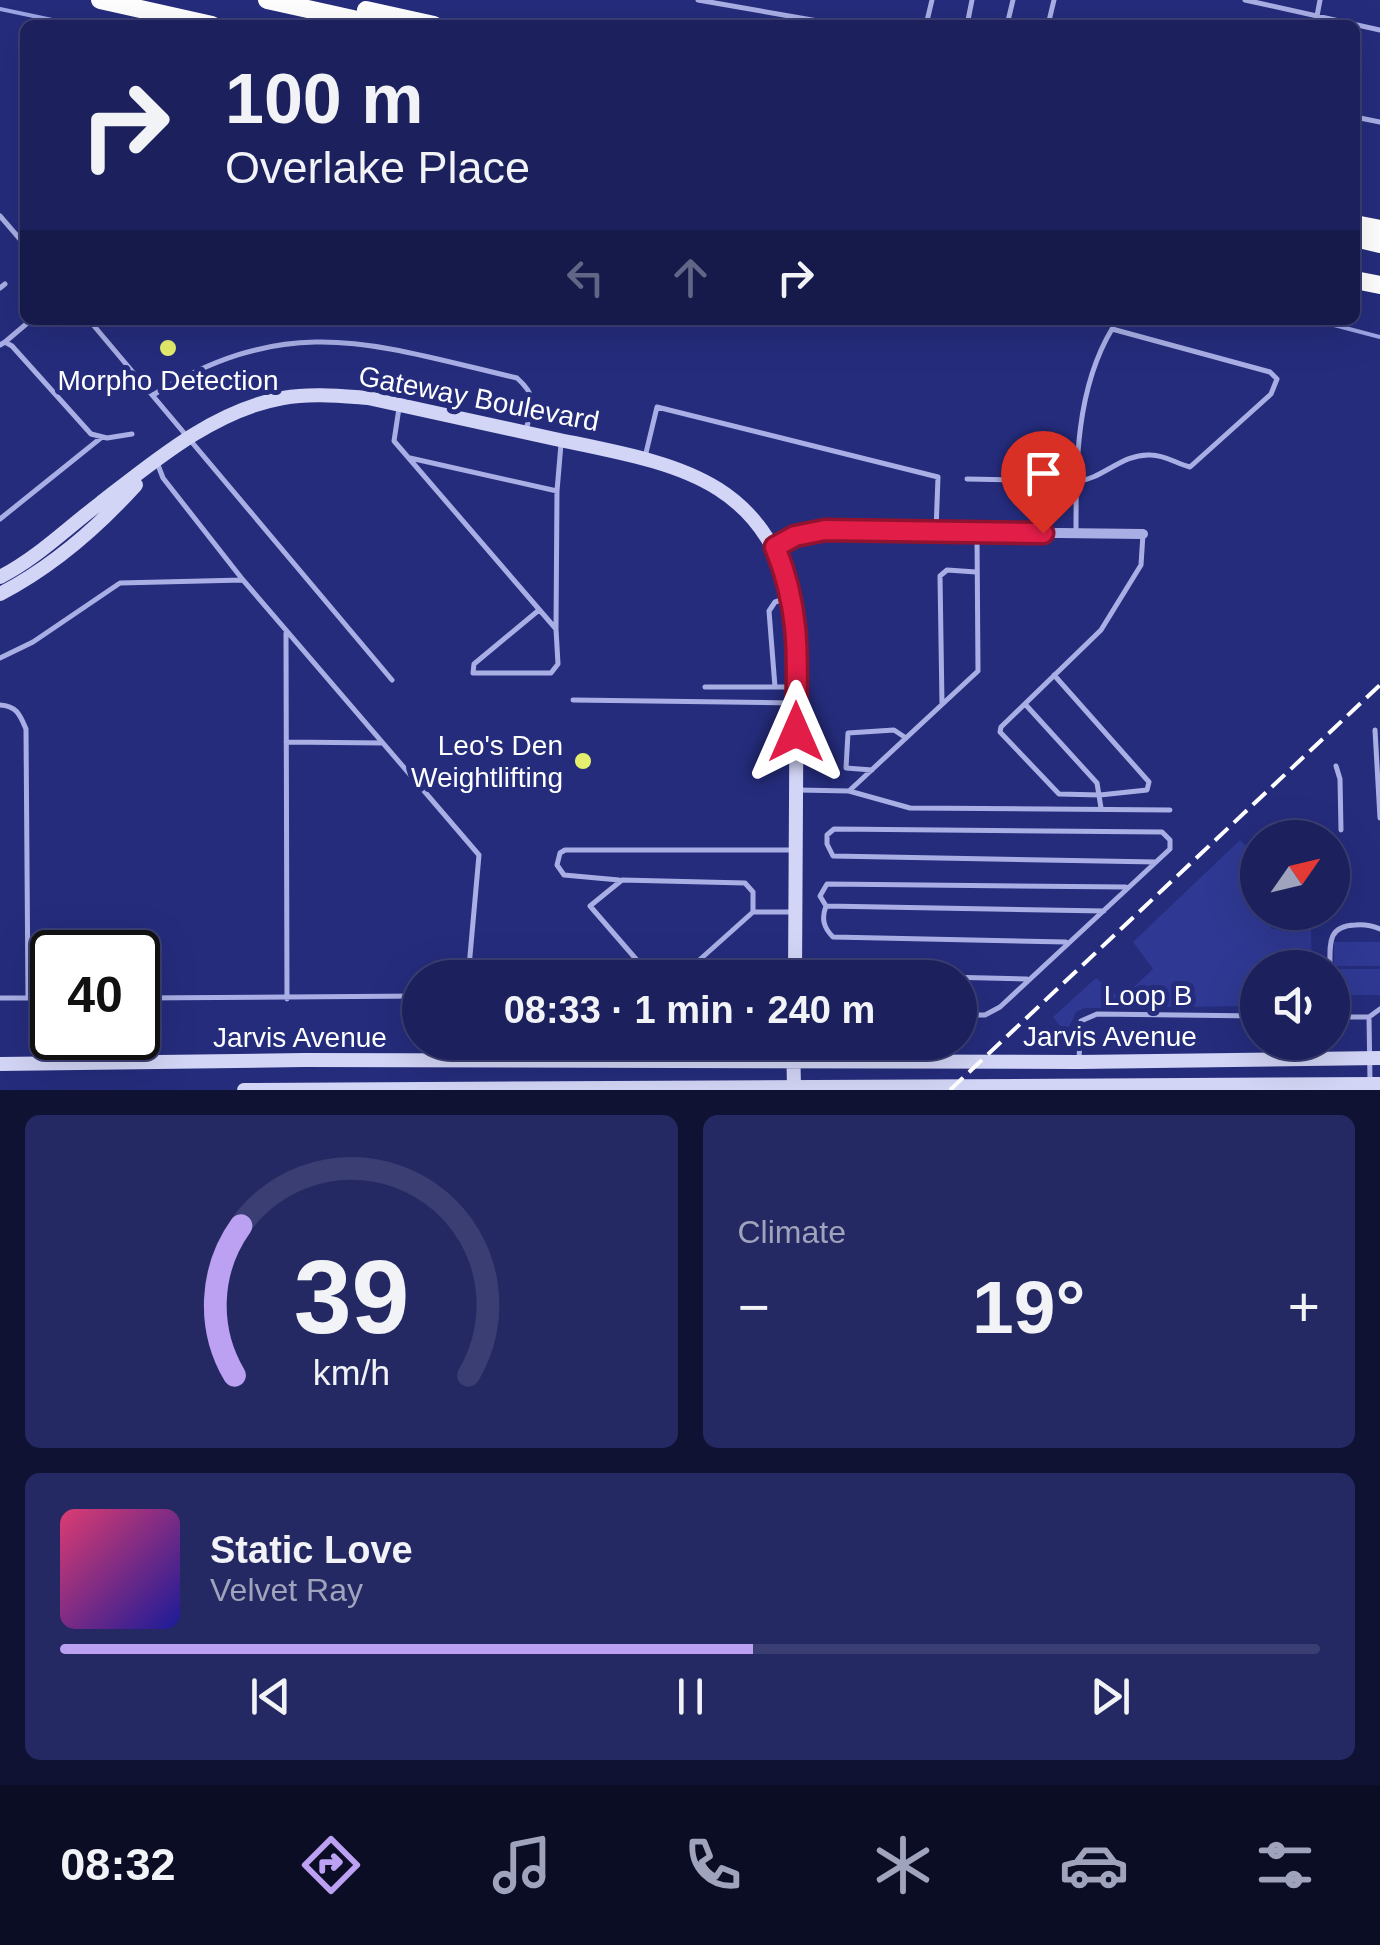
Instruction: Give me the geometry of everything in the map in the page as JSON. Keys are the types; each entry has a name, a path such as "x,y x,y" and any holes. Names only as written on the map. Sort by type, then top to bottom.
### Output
{"highway":[{"path":"100,0 190,20"},
{"path":"267,0 357,20"},
{"path":"322,0 412,20"}],"main road":[{"name":"Gateway Boulevard","path":"0,576 29,559 190,437 241,409 284,398 323,395 368,398 645,457 692,474 723,491 751,515 775,547"},
{"name":"Gateway Boulevard","path":"0,594 37,572 108,516 157,462"},
{"path":"775,547 797,620 794,960"},
{"name":"Jarvis Avenue","path":"794,1060 1375,1058"},
{"path":"304,1060 322,1090"},
{"path":"301,1090 304,1060"},
{"name":"Jarvis Avenue","path":"0,1064 402,1060"},
{"path":"794,1060 794,1089"},
{"name":"Jarvis Avenue","path":"244,1090 1375,1084"}],"street":[{"path":"775,547 795,536 825,530 1142,534"}],"lane":[{"path":"698,0 812,20"},
{"path":"1244,0 1334,20"},
{"path":"1316,16 1320,0"},
{"path":"0,216 20,240"},
{"path":"25,325 2,343 91,434 132,434"},
{"path":"93,325 392,680"},
{"path":"967,479 1076,482 1088,481 1137,455 1159,456 1190,467 1271,394 1277,379 1270,372 1112,329 1097,364 1078,434 1076,482 1076,533"},
{"path":"153,395 194,372 246,351 315,340 343,341 517,378 530,390 533,406 525,432"},
{"path":"400,405 394,442 556,629"},
{"path":"645,457 657,407 938,477 936,532"},
{"path":"0,519 102,437"},
{"path":"539,610 474,664 473,673 551,672 558,664 557,491 561,440"},
{"path":"407,458 557,491"},
{"path":"157,462 162,478 243,580 479,855 470,960"},
{"path":"849,792 979,666 977,532"},
{"path":"1054,675 1150,784 1144,792 1059,794 1002,734 1001,726 1025,704 1054,675 1101,630 1142,565 1142,534"},
{"path":"942,704 940,576 948,570 978,572"},
{"path":"0,658 33,642 120,582 243,580"},
{"path":"775,686 770,607 792,597"},
{"path":"286,630 288,998"},
{"path":"705,687 775,686 796,695"},
{"path":"572,700 796,695"},
{"path":"1025,704 1097,782 1101,809"},
{"path":"0,706 10,706 19,713 26,729 28,998 0,998"},
{"path":"872,770 846,768 848,734 894,730 906,738"},
{"path":"1375,730 1380,818"},
{"path":"286,742 383,743"},
{"path":"1336,766 1342,820"},
{"path":"796,790 849,792 910,808 1170,810"},
{"path":"977,1015 1000,1007 1170,849 1170,840 1162,832 834,829 827,834 827,844 834,856 1156,862"},
{"path":"753,912 753,892 744,883 564,875 557,865 565,850 795,850"},
{"path":"622,880 590,904 592,912 635,960"},
{"path":"826,906 820,896 827,884 1129,888"},
{"path":"826,906 1104,911"},
{"path":"826,906 825,929 833,938 1070,942"},
{"path":"699,960 753,912 795,912"},
{"path":"1330,950 1330,938 1342,925 1368,924 1380,929"},
{"path":"977,978 1030,979"},
{"path":"160,998 402,996"},
{"path":"1350,1017 1370,1018 1380,1009"},
{"name":"Loop B","path":"1079,1062 1080,1029 1087,1016 1240,1016"},
{"path":"1370,1018 1375,1084"}],"shaded area":[{"path":"1240,840 1240,930 1311,930 1312,950 1240,950 1240,1006 1085,1008 1076,1012 1069,1027 1061,1027 1053,1017 1096,978 1121,999 1153,969 1133,942"},
{"path":"1334,942 1380,942 1380,966 1350,966 1350,950 1334,950"},
{"path":"1350,969 1380,969 1380,995 1350,995"}],"waterway":[{"path":"0,9 52,20"},
{"path":"1334,325 1380,337"}],"railway":[{"path":"950,1090 1380,685"}],"place":[{"name":"Morpho Detection","path":"168,348"},
{"name":"Leo's Den Weightlifting","path":"583,761"}],"route":[{"path":"796,732 797,620 790,582 775,547 795,536 825,530 1043,533"}]}
